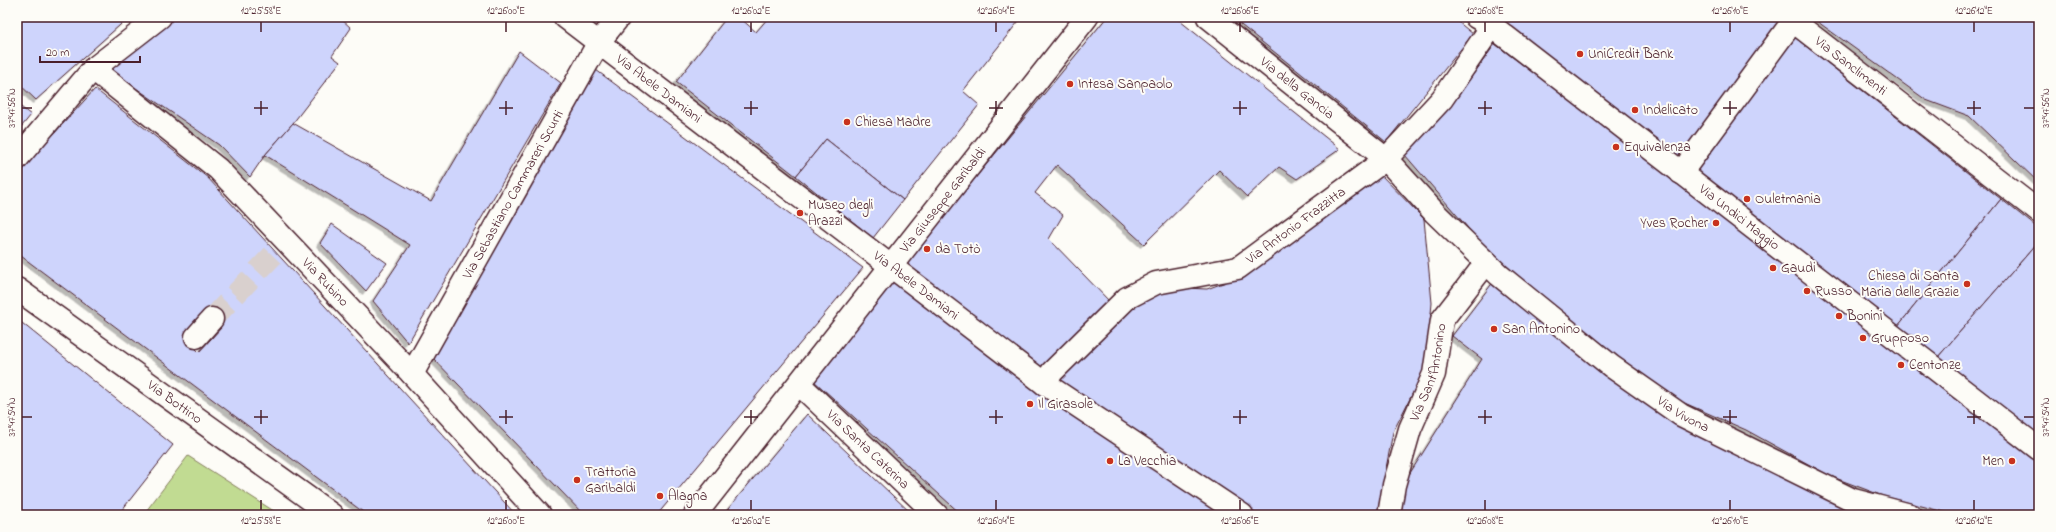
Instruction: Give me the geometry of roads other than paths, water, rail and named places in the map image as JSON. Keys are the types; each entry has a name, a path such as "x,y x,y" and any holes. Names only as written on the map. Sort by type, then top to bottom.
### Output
{"street":[{"path":"17,159 93,69 160,17"},
{"name":"Via Abele Damiani","path":"565,17 1045,384 1242,515"},
{"name":"Via Sebastiano Cammareri Scurti","path":"412,374 599,42 619,17"},
{"name":"Via Giuseppe Garibaldi","path":"696,515 1087,17"},
{"name":"Via della Gancia","path":"1208,17 1386,159"},
{"name":"Via Antonio Frazzitta","path":"1045,384 1052,372 1128,298 1156,282 1238,268 1386,159 1442,99 1483,20"},
{"name":"Via Undici Maggio","path":"1483,20 2039,449"},
{"name":"Via Sanclimenti","path":"1681,173 1793,21 2039,212"},
{"name":"Via Rubino","path":"93,69 218,169 282,247 412,374 540,515"},
{"path":"1386,159 1435,213 1486,263"},
{"name":"Via Sant'Antonino","path":"1389,515 1394,485 1410,428 1434,374 1442,320 1486,263"},
{"name":"Via Vivona","path":"1486,263 1611,366 1681,415 1853,500 1910,515"},
{"name":"Via Bottino","path":"17,289 332,515"},
{"path":"196,337 212,319"},
{"name":"Via Santa Caterina","path":"799,384 937,515"}],"tunnel":[{"path":"212,319 276,252"}],"place":[{"name":"UniCredit Bank","path":"1580,54"},
{"name":"Intesa Sanpaolo","path":"1070,84"},
{"name":"Indelicato","path":"1635,110"},
{"name":"Chiesa Madre","path":"847,122"},
{"name":"Equivalenza","path":"1616,147"},
{"name":"Ouletmania","path":"1747,199"},
{"name":"Museo degli Arazzi","path":"800,213"},
{"name":"Yves Rocher","path":"1716,223"},
{"name":"da Totò","path":"927,249"},
{"name":"Gaudi","path":"1773,268"},
{"name":"Chiesa di Santa Maria delle Grazie","path":"1967,284"},
{"name":"Russo","path":"1807,291"},
{"name":"Bonini","path":"1839,316"},
{"name":"San Antonino","path":"1494,329"},
{"name":"Grupposo","path":"1863,338"},
{"name":"Centonze","path":"1901,365"},
{"name":"Il Girasole","path":"1030,404"},
{"name":"La Vecchia","path":"1110,461"},
{"name":"Men","path":"2012,461"},
{"name":"Trattoria Garibaldi","path":"577,480"},
{"name":"Alagna","path":"660,496"}]}
